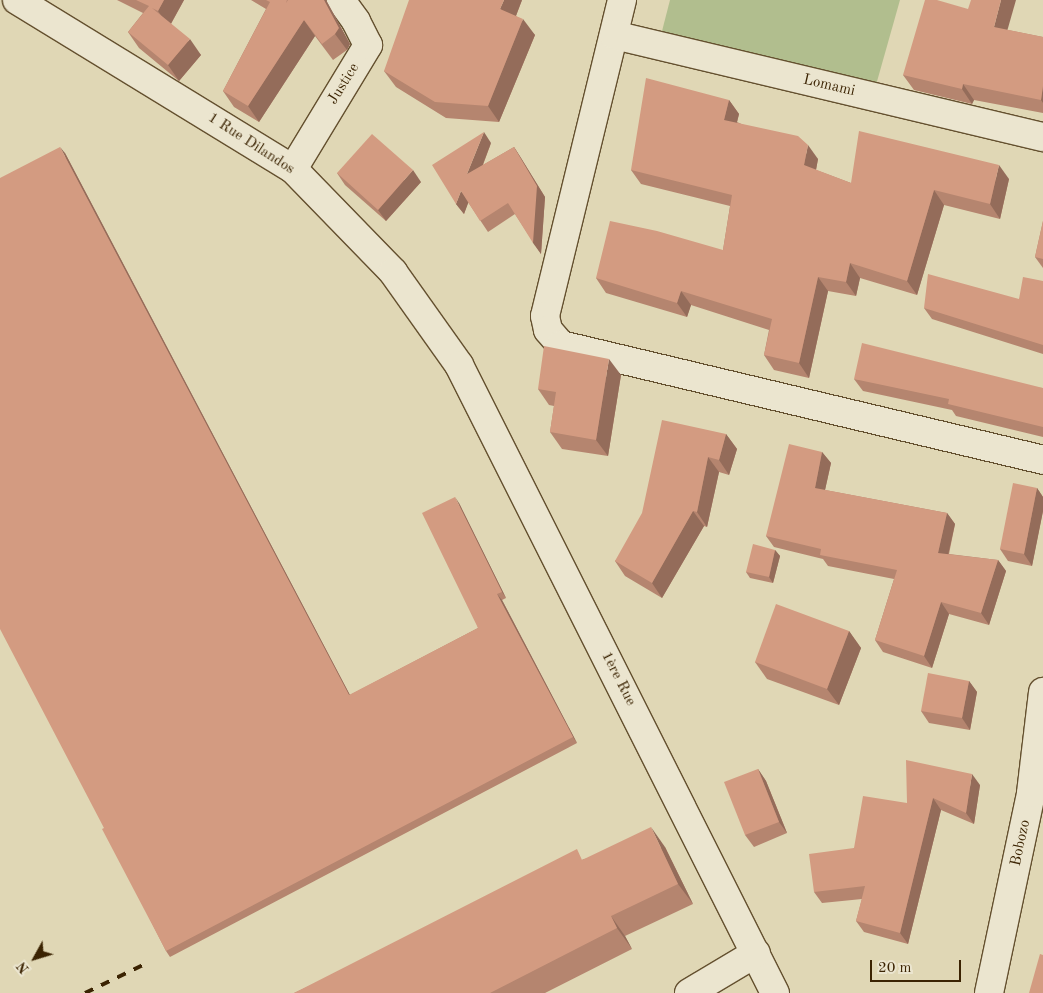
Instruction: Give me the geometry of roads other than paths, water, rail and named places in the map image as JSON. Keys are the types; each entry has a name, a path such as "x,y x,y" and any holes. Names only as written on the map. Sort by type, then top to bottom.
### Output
{"street":[{"name":"1 Rue Dilandos","path":"17,0 293,169 393,272 459,365"},
{"name":"Justice","path":"293,169 368,45 356,21 341,0"},
{"path":"622,0 546,316 548,330 561,345 1043,460"},
{"name":"Lomami","path":"614,35 1043,137"},
{"name":"1ère Rue","path":"459,365 775,993"},
{"name":"Bobozo","path":"989,993 1031,793 1043,692"},
{"path":"689,993 756,953"}],"railway":[{"path":"85,993 147,963"}]}
